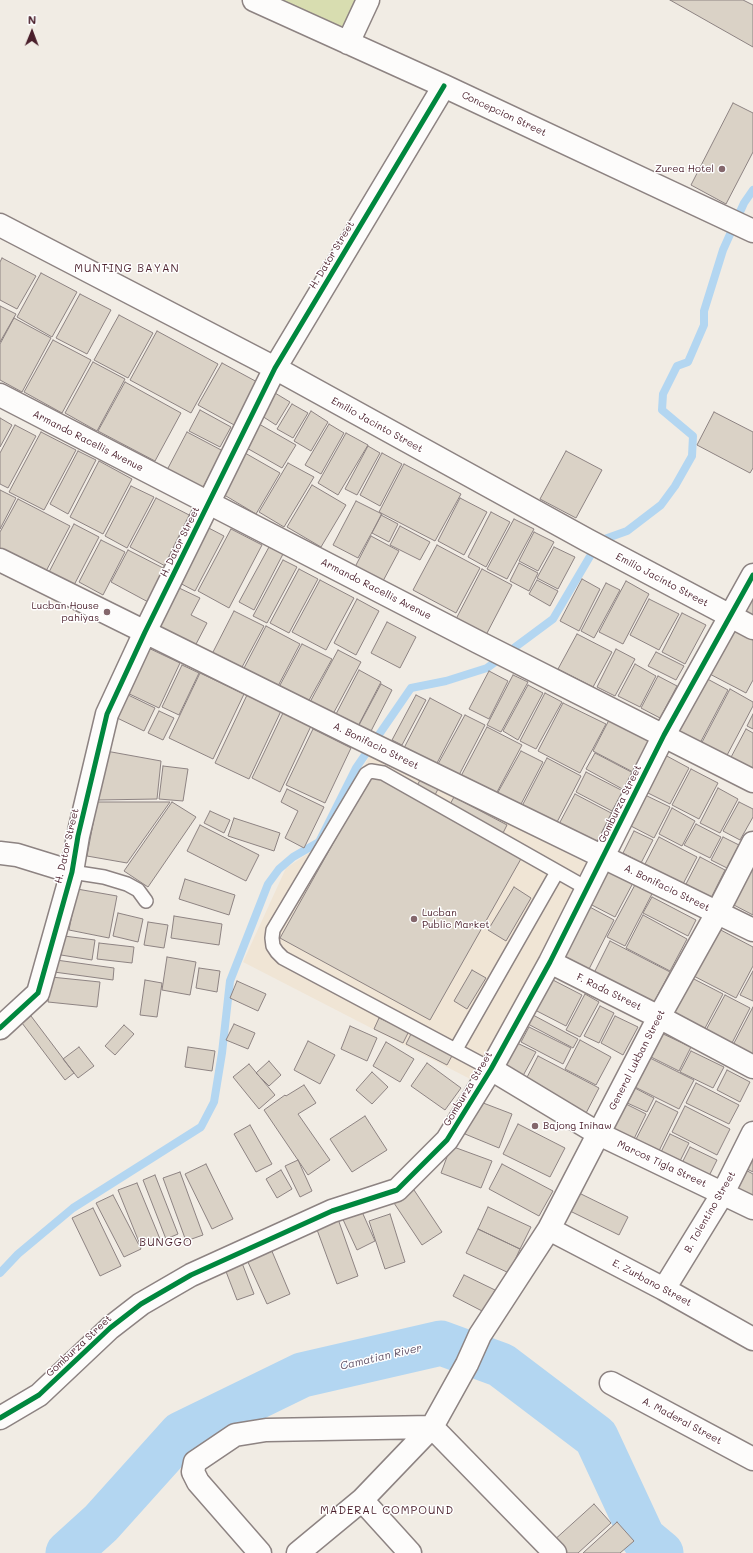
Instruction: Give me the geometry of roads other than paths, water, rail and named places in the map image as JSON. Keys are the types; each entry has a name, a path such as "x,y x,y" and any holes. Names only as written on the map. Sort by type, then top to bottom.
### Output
{"street":[{"name":"Concepcion Street","path":"254,0 444,86 751,230"},
{"path":"348,43 368,0"},
{"name":"H. Dator Street","path":"0,1028 38,993 72,872 78,836 107,714 145,632 275,368 444,86"},
{"name":"Emilio Jacinto Street","path":"0,225 275,368 587,540 753,628"},
{"name":"Armando Racellis Avenue","path":"0,395 478,642 538,670 753,780"},
{"name":"A. Bonifacio Street","path":"0,560 352,735 753,930"},
{"name":"Gomburza Street","path":"0,1418 39,1395 110,1328 141,1304 191,1275 332,1211 397,1190 447,1140 492,1069 550,962 664,735 753,575"},
{"name":"General Lukban Street","path":"298,1553 362,1500 432,1427 467,1364 480,1335 549,1229 659,1017 717,913 753,843"},
{"path":"0,853 18,855 72,872"},
{"name":"F. Rada Street","path":"550,962 659,1017 753,1067"},
{"name":"Marcos Tigla Street","path":"492,1069 599,1134 753,1208"},
{"name":"B. Tolentino Street","path":"664,1289 723,1193 753,1133"},
{"name":"E. Zurbano Street","path":"549,1229 664,1289 753,1340"},
{"name":"A. Maderal Street","path":"611,1383 753,1458"},
{"path":"260,1553 198,1482 193,1472 196,1462 235,1435 266,1430 432,1427 555,1553"},
{"path":"362,1500 410,1553"}],"lane":[{"path":"492,1069 283,958 273,946 273,930 366,774 371,771 383,772 588,889"},
{"path":"72,872 104,876 127,884 138,890 146,900"},
{"path":"456,1049 556,872"}],"waterway":[{"path":"0,1273 18,1254 73,1208 201,1127 214,1102 222,1053 230,981 268,884 279,869 293,857 319,842 356,768 411,688 446,681 487,668 553,619 599,541 627,531 661,505 675,486 692,456 693,436 662,410 663,394 677,366 688,362 704,325 704,311 723,250 744,203 753,190"},
{"name":"Camatian River","path":"68,1553 101,1523 181,1434 302,1375 441,1343 501,1365 596,1437 643,1538 661,1553"}],"place":[{"name":"Zurea Hotel","path":"722,169"},
{"name":"Lucban House pahiyas","path":"107,612"},
{"name":"Lucban Public Market","path":"414,919"},
{"name":"Bajong Inihaw","path":"535,1126"}],"district":[{"name":"MUNTING BAYAN","path":"127,269"},
{"name":"BUNGGO","path":"166,1243"},
{"name":"MADERAL COMPOUND","path":"387,1511"}]}
